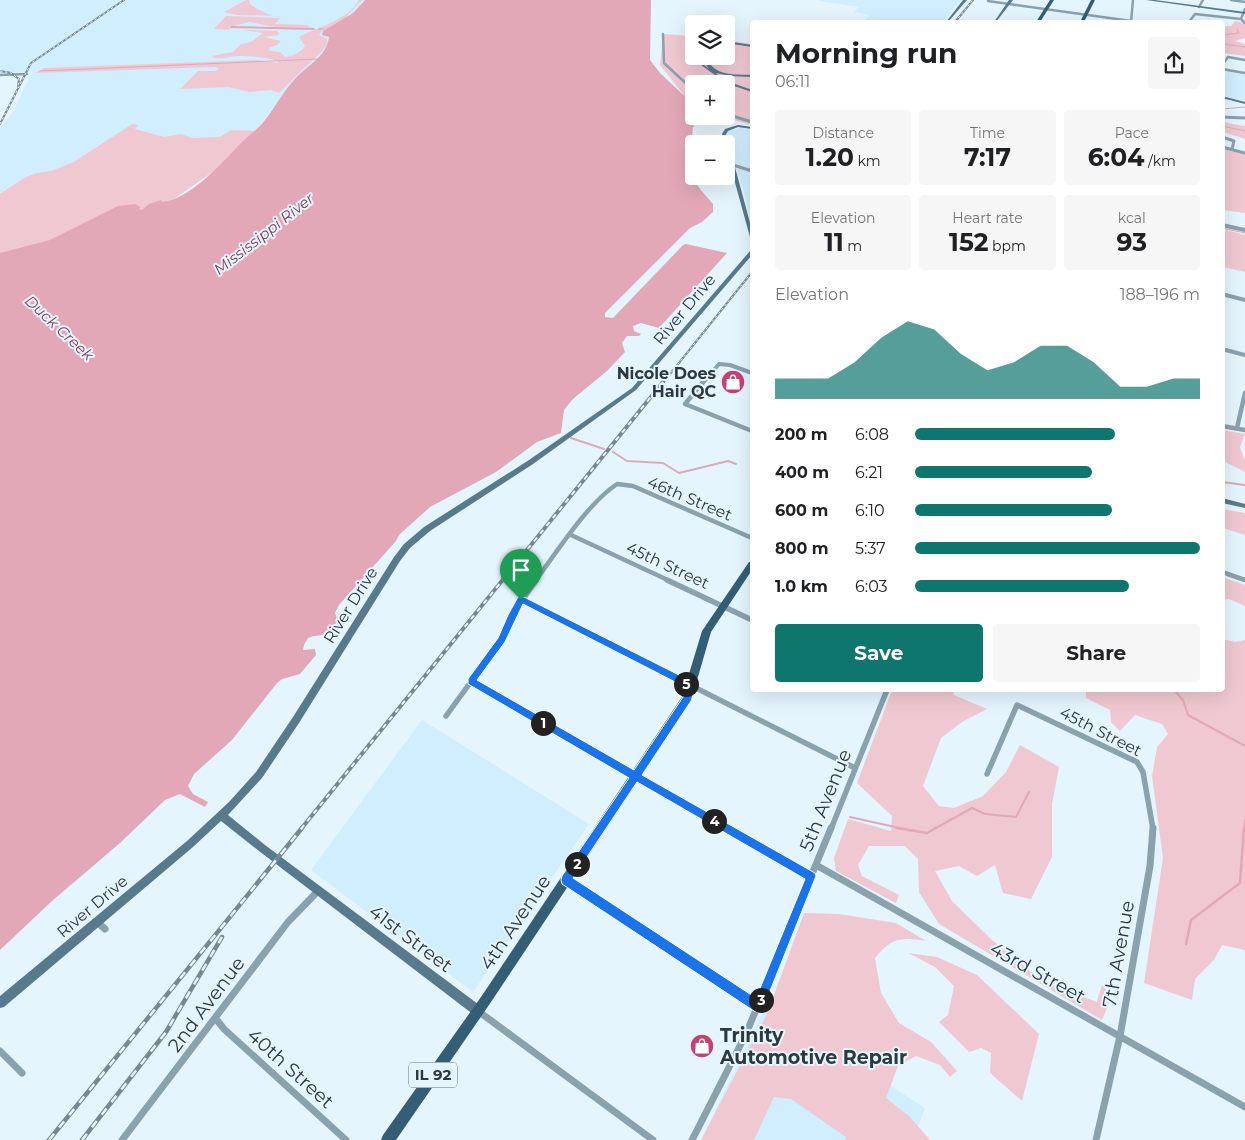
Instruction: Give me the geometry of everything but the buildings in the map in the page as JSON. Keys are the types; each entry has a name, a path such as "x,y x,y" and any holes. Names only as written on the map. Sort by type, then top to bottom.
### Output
{"main road":[{"path":"1039,20 1052,0"},
{"path":"1083,20 1093,0"},
{"name":"4th Avenue","path":"388,1140 478,1011 687,698 707,631 750,567"}],"street":[{"path":"948,20 965,0"},
{"path":"996,20 1011,0"},
{"path":"1131,20 1133,0"},
{"path":"1148,0 1244,12 1241,19"},
{"path":"1199,7 1203,0"},
{"path":"1232,0 1245,2"},
{"path":"988,1 1118,20"},
{"path":"1190,20 1195,14 1241,19 1245,23"},
{"path":"663,34 664,63 685,83"},
{"path":"735,43 750,46"},
{"path":"1225,62 1228,57 1245,60"},
{"path":"702,65 716,75"},
{"path":"708,65 730,75"},
{"path":"1225,68 1245,73"},
{"path":"0,75 26,74"},
{"path":"735,75 750,76"},
{"path":"735,86 750,90"},
{"path":"1225,98 1245,103"},
{"path":"735,117 750,121"},
{"path":"1225,117 1245,118"},
{"path":"724,135 726,130 733,127 750,128"},
{"path":"1225,138 1234,141 1232,149"},
{"path":"1225,148 1245,153"},
{"path":"735,166 750,170"},
{"path":"735,173 750,229"},
{"path":"1225,226 1245,230"},
{"name":"River Drive","path":"0,1003 190,844 259,775 407,546 427,530 531,462 634,389 750,254"},
{"path":"1225,295 1245,300"},
{"path":"1225,350 1245,355"},
{"path":"750,372 722,364 713,368 684,404 750,429"},
{"path":"1237,428 1245,393"},
{"path":"1225,426 1245,430"},
{"name":"46th Street","path":"571,536 604,493 617,484 625,484 750,537"},
{"path":"1225,501 1245,506"},
{"path":"446,716 502,639 512,615 521,600 571,536"},
{"name":"45th Street","path":"571,536 750,619"},
{"path":"1225,573 1245,580"},
{"path":"521,600 855,768"},
{"path":"472,681 811,876"},
{"name":"5th Avenue","path":"692,1140 758,1006 886,692"},
{"name":"45th Street","path":"987,774 1017,705 1132,759 1137,762 1143,772"},
{"name":"7th Avenue","path":"1096,1140 1120,1036 1150,866 1153,833 1152,818 1143,772"},
{"name":"41st Street","path":"221,815 478,1011 653,1140"},
{"name":"43rd Street","path":"816,865 1245,1107"},
{"path":"566,880 758,1006"},
{"name":"2nd Avenue","path":"122,1140 288,922 320,890"},
{"path":"97,922 104,929"},
{"name":"40th Street","path":"216,1019 224,1029 346,1140"},
{"path":"0,1051 22,1074"}],"shaded area":[{"path":"0,0 365,0 353,13 328,27 326,35 329,37 327,46 313,65 295,79 255,131 0,253 0,128 13,112 32,72 0,73"},
{"path":"249,0 250,4 258,9 273,16 237,15 224,12"},
{"path":"359,0 362,0 345,18 321,32 319,35 327,39 327,44 323,50 279,93 271,90 249,92 229,87 180,89 198,71 215,71 219,69 216,67 35,73 44,68 257,60 278,63 274,60 259,57 239,56 221,58 211,56 233,52 241,44 251,42 263,33 243,30 278,31 279,35 264,37 281,41 269,48 270,51 280,52 285,57 294,55 305,46 299,37 340,18 348,13"},
{"path":"961,0 945,20 865,20 870,15 854,12 859,7 819,1"},
{"path":"226,16 280,18 275,24 308,25 309,27 316,28 276,27 249,22 230,27 229,30 214,29"},
{"path":"1235,21 1245,23 1245,38 1235,41 1245,44 1245,56 1225,53 1225,26 1231,26"},
{"path":"663,34 685,35 685,65 735,65 735,41 750,44 750,124 735,120 735,75 685,75 685,97 660,65"},
{"path":"1227,70 1245,74 1245,101 1225,96 1225,75"},
{"path":"1225,122 1245,126 1245,139 1225,133"},
{"path":"132,124 138,125 135,129 164,137 181,134 192,138 220,137 231,130 255,131 214,171 171,201 0,279 0,194 24,178 36,173 51,171 74,162"},
{"path":"741,128 750,130 750,169 735,165 735,135 728,135 727,132"},
{"path":"1225,149 1245,154 1245,213 1225,210"},
{"path":"737,168 750,171 750,218"},
{"path":"1225,230 1245,235 1245,272 1225,267"},
{"path":"1225,431 1245,434 1240,447 1245,461 1245,472 1225,462"},
{"path":"1225,510 1245,513 1245,535 1225,529"},
{"path":"1225,578 1245,585 1245,606 1229,599 1225,600"},
{"path":"1225,640 1235,642 1245,640 1245,950 1222,945 1214,960 1195,979 1192,1000 1144,983 1163,858 1152,776 1157,747 1168,734 1162,724 1135,715 1120,731 1111,722 1110,710 1086,698 1086,692 1225,692"},
{"path":"891,692 953,692 954,695 987,709 962,722 941,738 923,786 939,806 954,808 983,796 1006,772 1020,745 1059,767 1052,804 1052,857 1031,899 1003,893 995,865 977,876 959,866 935,871 952,901 992,940 1043,982 1097,1002 1102,985 1112,996 1102,1020 939,924 919,892 918,859 905,846 869,846 858,865 862,876 899,895 896,903 836,871 834,858 848,819 891,831 892,816 857,783"},
{"path":"422,720 589,824 473,992 311,870"},
{"path":"804,913 839,914 896,923 926,941 897,940 886,946 875,958 881,993 899,1023 931,1042 957,1071 950,1077 940,1065 916,1056 898,1066 886,1098 909,1116 930,1140 845,1140 846,1137 791,1099 774,1097 754,1140 701,1140 767,1014"},
{"path":"908,953 937,957 977,975 1039,1034 1022,1101 990,1073 991,1053 981,1048 969,1052 939,1022 948,1015 954,986 935,967"},
{"path":"766,1006 925,1108 913,1140 701,1140"}],"water":[{"path":"365,0 651,0 650,60 660,73 685,97 685,125 693,125 695,127 693,127 692,135 685,135 685,185 698,185 713,204 713,212 702,222 690,228 605,313 605,317 613,318 683,245 686,244 727,253 659,328 641,323 633,326 634,331 641,334 639,336 627,336 622,343 625,352 607,371 573,399 564,410 561,433 537,442 496,472 430,507 399,535 396,541 339,605 335,613 338,621 331,629 327,633 307,640 303,650 315,649 316,655 300,674 282,679 277,683 232,740 194,774 188,786 193,794 208,802 205,807 180,794 165,800 120,843 52,901 0,950 0,253 50,240 118,206 135,204 142,210 149,204 161,200 162,202 172,200 194,188 259,126 290,85 320,56 329,37 322,35 323,31 353,13"}],"waterway":[{"path":"231,27 314,29"},
{"path":"319,29 325,29"},
{"path":"1225,35 1239,33 1237,29"},
{"path":"1225,44 1245,47"},
{"path":"40,71 319,59"},
{"path":"1225,109 1245,107"},
{"path":"1225,127 1245,131"},
{"path":"1225,229 1245,233"},
{"path":"571,438 604,449"},
{"path":"613,452 627,461 663,463 679,473 728,461 736,464"},
{"path":"1225,482 1245,485"},
{"path":"1176,692 1183,700 1188,715 1245,746"},
{"path":"934,829 972,808 985,814 1016,817 1029,792"},
{"path":"850,817 904,829"},
{"path":"1244,829 1245,820"},
{"path":"897,828 927,833 936,828"},
{"path":"1186,944 1191,920 1240,883 1244,828"}],"railway":[{"path":"0,124 31,63 124,0"},
{"path":"957,20 973,0"},
{"path":"0,71 11,73 19,79 18,86"},
{"path":"662,384 750,274"},
{"path":"301,829 663,382"},
{"path":"49,1140 302,828"},
{"path":"82,1140 166,1032 222,937"}],"place":[{"name":"Nicole Does Hair QC","path":"733,382"},
{"name":"Trinity Automotive Repair","path":"702,1046"}],"route":[{"path":"521,600 512,615 502,639 472,681 636,776 566,880 758,1006 811,876 636,776 687,698 692,686 521,600"}],"water label":[{"name":"Mississippi River","path":"264,234"},
{"name":"Duck Creek","path":"59,328"}]}
